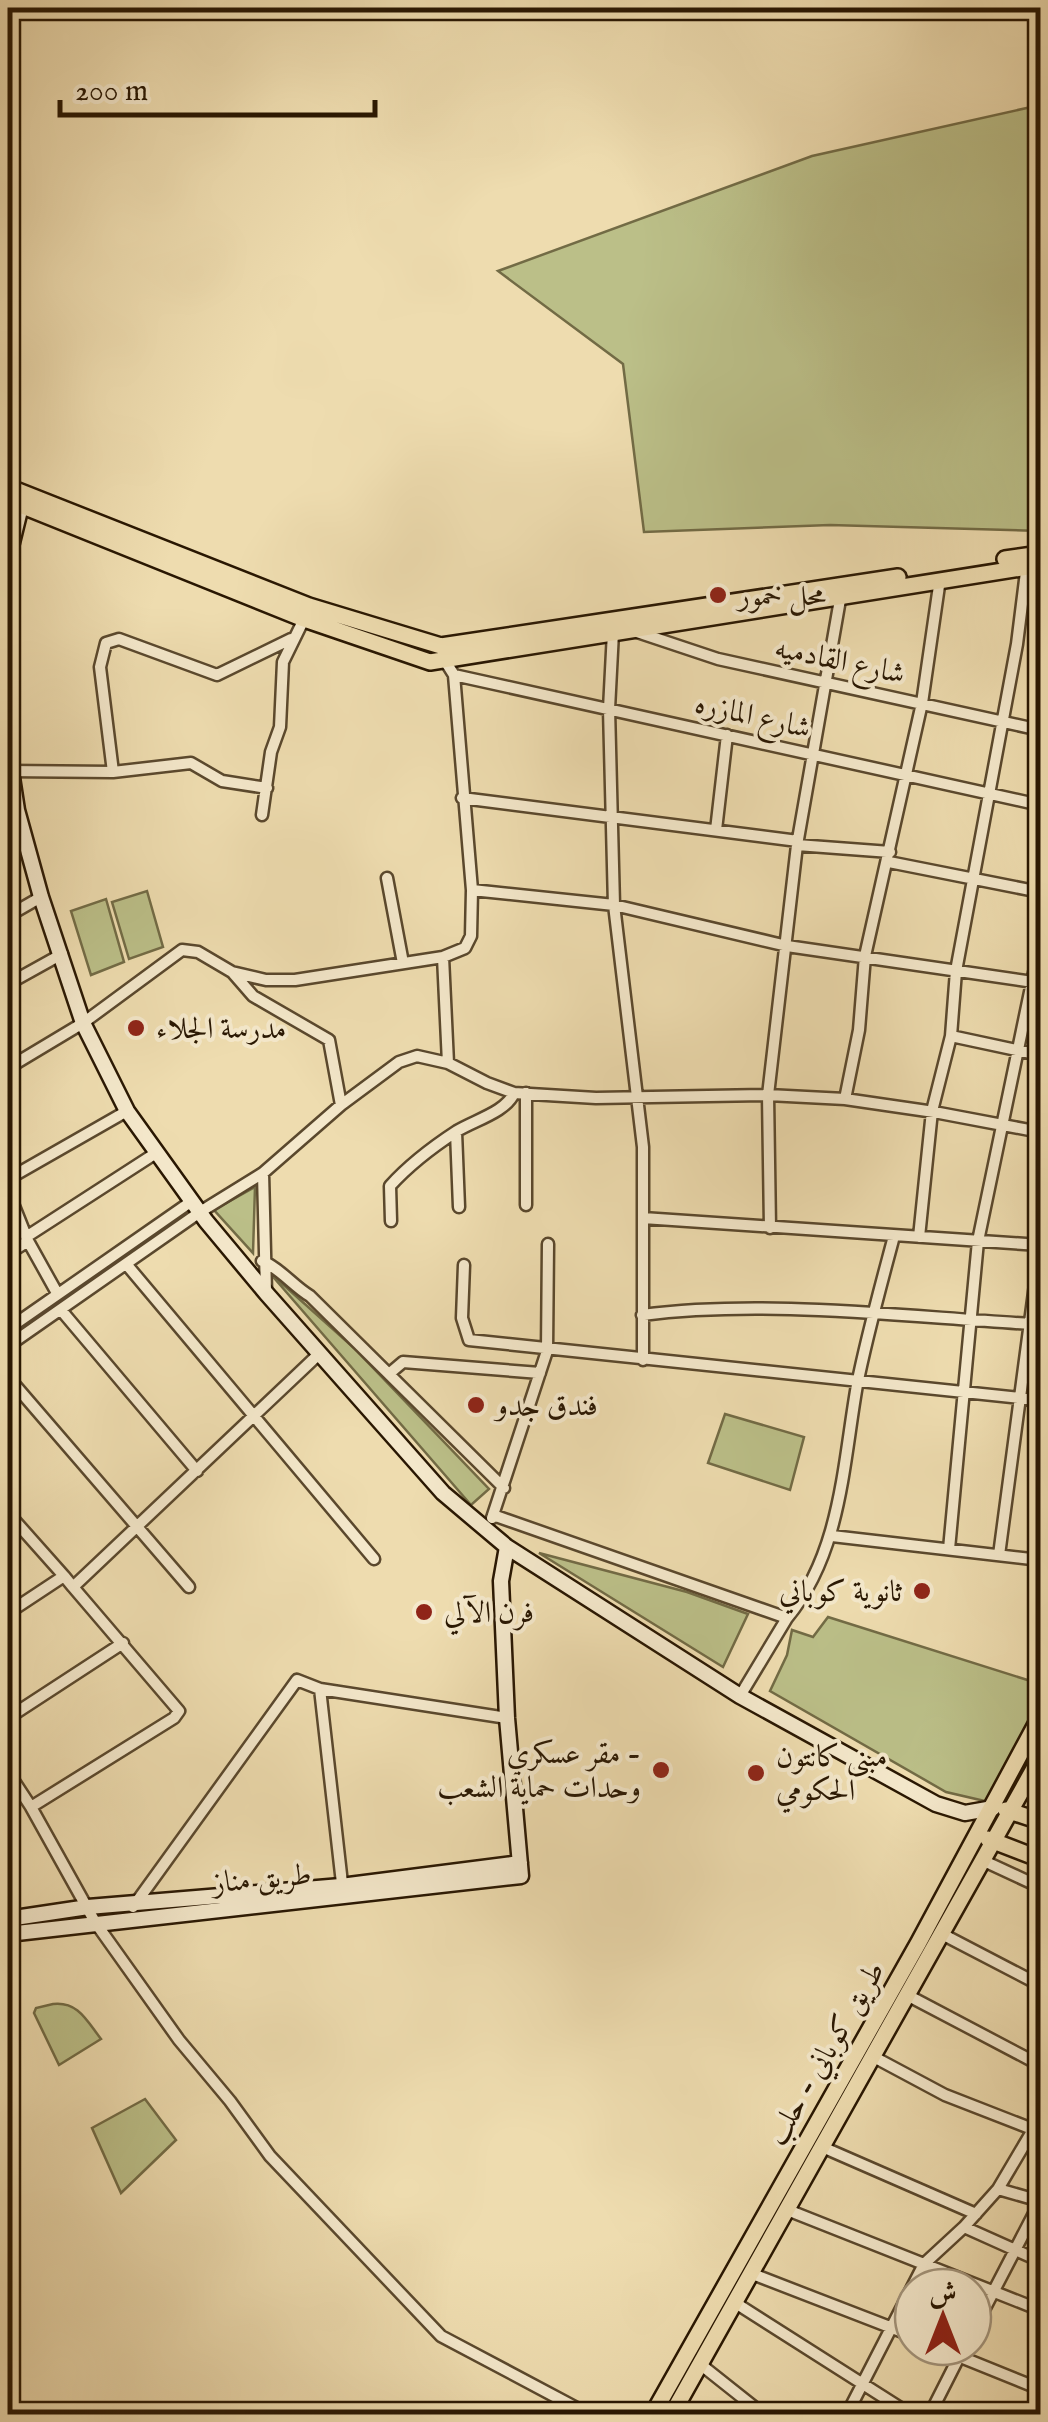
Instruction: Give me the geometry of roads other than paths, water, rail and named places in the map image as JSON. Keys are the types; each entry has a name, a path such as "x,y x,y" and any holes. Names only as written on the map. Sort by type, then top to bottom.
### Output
{"main road":[{"path":"8,487 17,499 306,613 446,661 613,632 630,624"},
{"path":"8,559 17,499"},
{"path":"446,661 630,624 1035,560"},
{"path":"842,592 940,580 1035,560"},
{"path":"8,704 12,811 83,1023 126,1111 266,1293 443,1493 490,1522 507,1548 740,1696 923,1797 966,1813 994,1808 1040,1821"},
{"path":"507,1548 501,1581 507,1718"},
{"name":"طريق كوباني - حلب","path":"653,2414 803,2160 1040,1717"},
{"name":"طريق مناز","path":"8,1919 88,1907 132,1910 343,1892 520,1870 507,1718"},
{"name":"طريق كوباني - حلب","path":"672,2414 785,2209 803,2160 820,2146 1040,1758"},
{"path":"966,1813 979,1834 1040,1859"},
{"name":"طريق مناز","path":"8,1934 95,1922 132,1910"}],"street":[{"path":"918,1238 932,1111 951,1036 956,971 972,877 1035,560"},
{"path":"844,1099 859,1030 865,956 922,703 940,580"},
{"path":"770,1228 768,1095 798,843 842,592"},
{"path":"262,815 271,752 280,727 283,662 306,613"},
{"name":"شارع القادميه","path":"630,624 718,659 1040,730"},
{"path":"613,632 609,709 614,905 643,1147 643,1360"},
{"path":"112,772 100,667 106,643 120,639 217,674 291,639"},
{"path":"8,1068 83,1023 182,950 198,952 232,972 266,980 295,980 442,957 465,948 471,936 472,890 446,661"},
{"name":"شارع المازره","path":"446,661 609,709 1040,805"},
{"path":"716,830 726,735"},
{"path":"9,771 112,772 191,763 222,781 267,788"},
{"path":"462,798 716,830 889,857 1040,892"},
{"path":"8,852 25,841"},
{"path":"387,878 402,963"},
{"path":"472,890 614,905 786,946 1037,982"},
{"path":"8,916 41,897"},
{"path":"948,1550 978,1241 1037,982 1040,944"},
{"path":"8,984 62,954"},
{"path":"442,957 448,1063"},
{"path":"232,972 253,996 330,1040 341,1105"},
{"path":"951,1036 1040,1056"},
{"path":"8,1329 196,1206 263,1173 341,1105 399,1062 417,1056 448,1063 486,1083 520,1093 844,1099 1040,1132"},
{"path":"391,1221 390,1186 456,1132 510,1103 520,1093"},
{"path":"520,1093 526,1205"},
{"path":"8,1178 126,1111"},
{"path":"456,1132 458,1207"},
{"path":"8,1254 156,1153"},
{"path":"263,1173 262,1261 266,1293"},
{"path":"8,1191 27,1239 58,1293"},
{"path":"8,1346 128,1265 196,1206"},
{"path":"643,1218 1040,1246 998,1556"},
{"path":"740,1696 798,1605 832,1536 858,1382 894,1236"},
{"path":"548,1244 547,1351 490,1522 787,1618"},
{"path":"262,1261 272,1264 292,1286 310,1296 504,1488"},
{"path":"128,1265 374,1559"},
{"path":"464,1265 462,1318 469,1340 1040,1400"},
{"path":"642,1315 687,1309 874,1313 1032,1324"},
{"path":"61,1310 197,1472"},
{"path":"73,1588 320,1354"},
{"path":"390,1373 402,1362 540,1373"},
{"path":"8,1377 188,1587"},
{"path":"8,1513 179,1712 31,1807"},
{"path":"832,1536 1040,1560"},
{"path":"8,1613 64,1576"},
{"path":"8,1718 123,1644"},
{"path":"132,1910 297,1680 320,1689 507,1718"},
{"path":"320,1689 343,1892"},
{"path":"8,1772 95,1922 178,2040 230,2100 270,2156 441,2336 588,2414"},
{"path":"984,1861 1040,1888"},
{"path":"942,1934 1040,1985"},
{"path":"907,1995 1040,2065"},
{"path":"872,2056 944,2095 1037,2131"},
{"path":"848,2414 924,2264 998,2189 1037,2131 1040,2118"},
{"path":"820,2146 976,2214"},
{"path":"994,2292 1040,2202 998,2189"},
{"path":"785,2209 1040,2310"},
{"path":"964,2227 1040,2261"},
{"path":"750,2274 891,2326"},
{"path":"734,2302 910,2414"},
{"path":"700,2364 763,2414"},
{"path":"930,2414 954,2367"},
{"path":"993,2367 1040,2389"}],"place":[{"name":"محل خمور","path":"718,595"},
{"name":"مدرسة الجلاء","path":"136,1028"},
{"name":"فندق جدو","path":"476,1405"},
{"name":"ثانوية كوباني","path":"922,1591"},
{"name":"فرن الآلي","path":"424,1612"},
{"name":"مقر عسكري - وحدات حماية الشعب","path":"661,1770"},
{"name":"مبنى كانتون الحكومي","path":"756,1773"}]}
